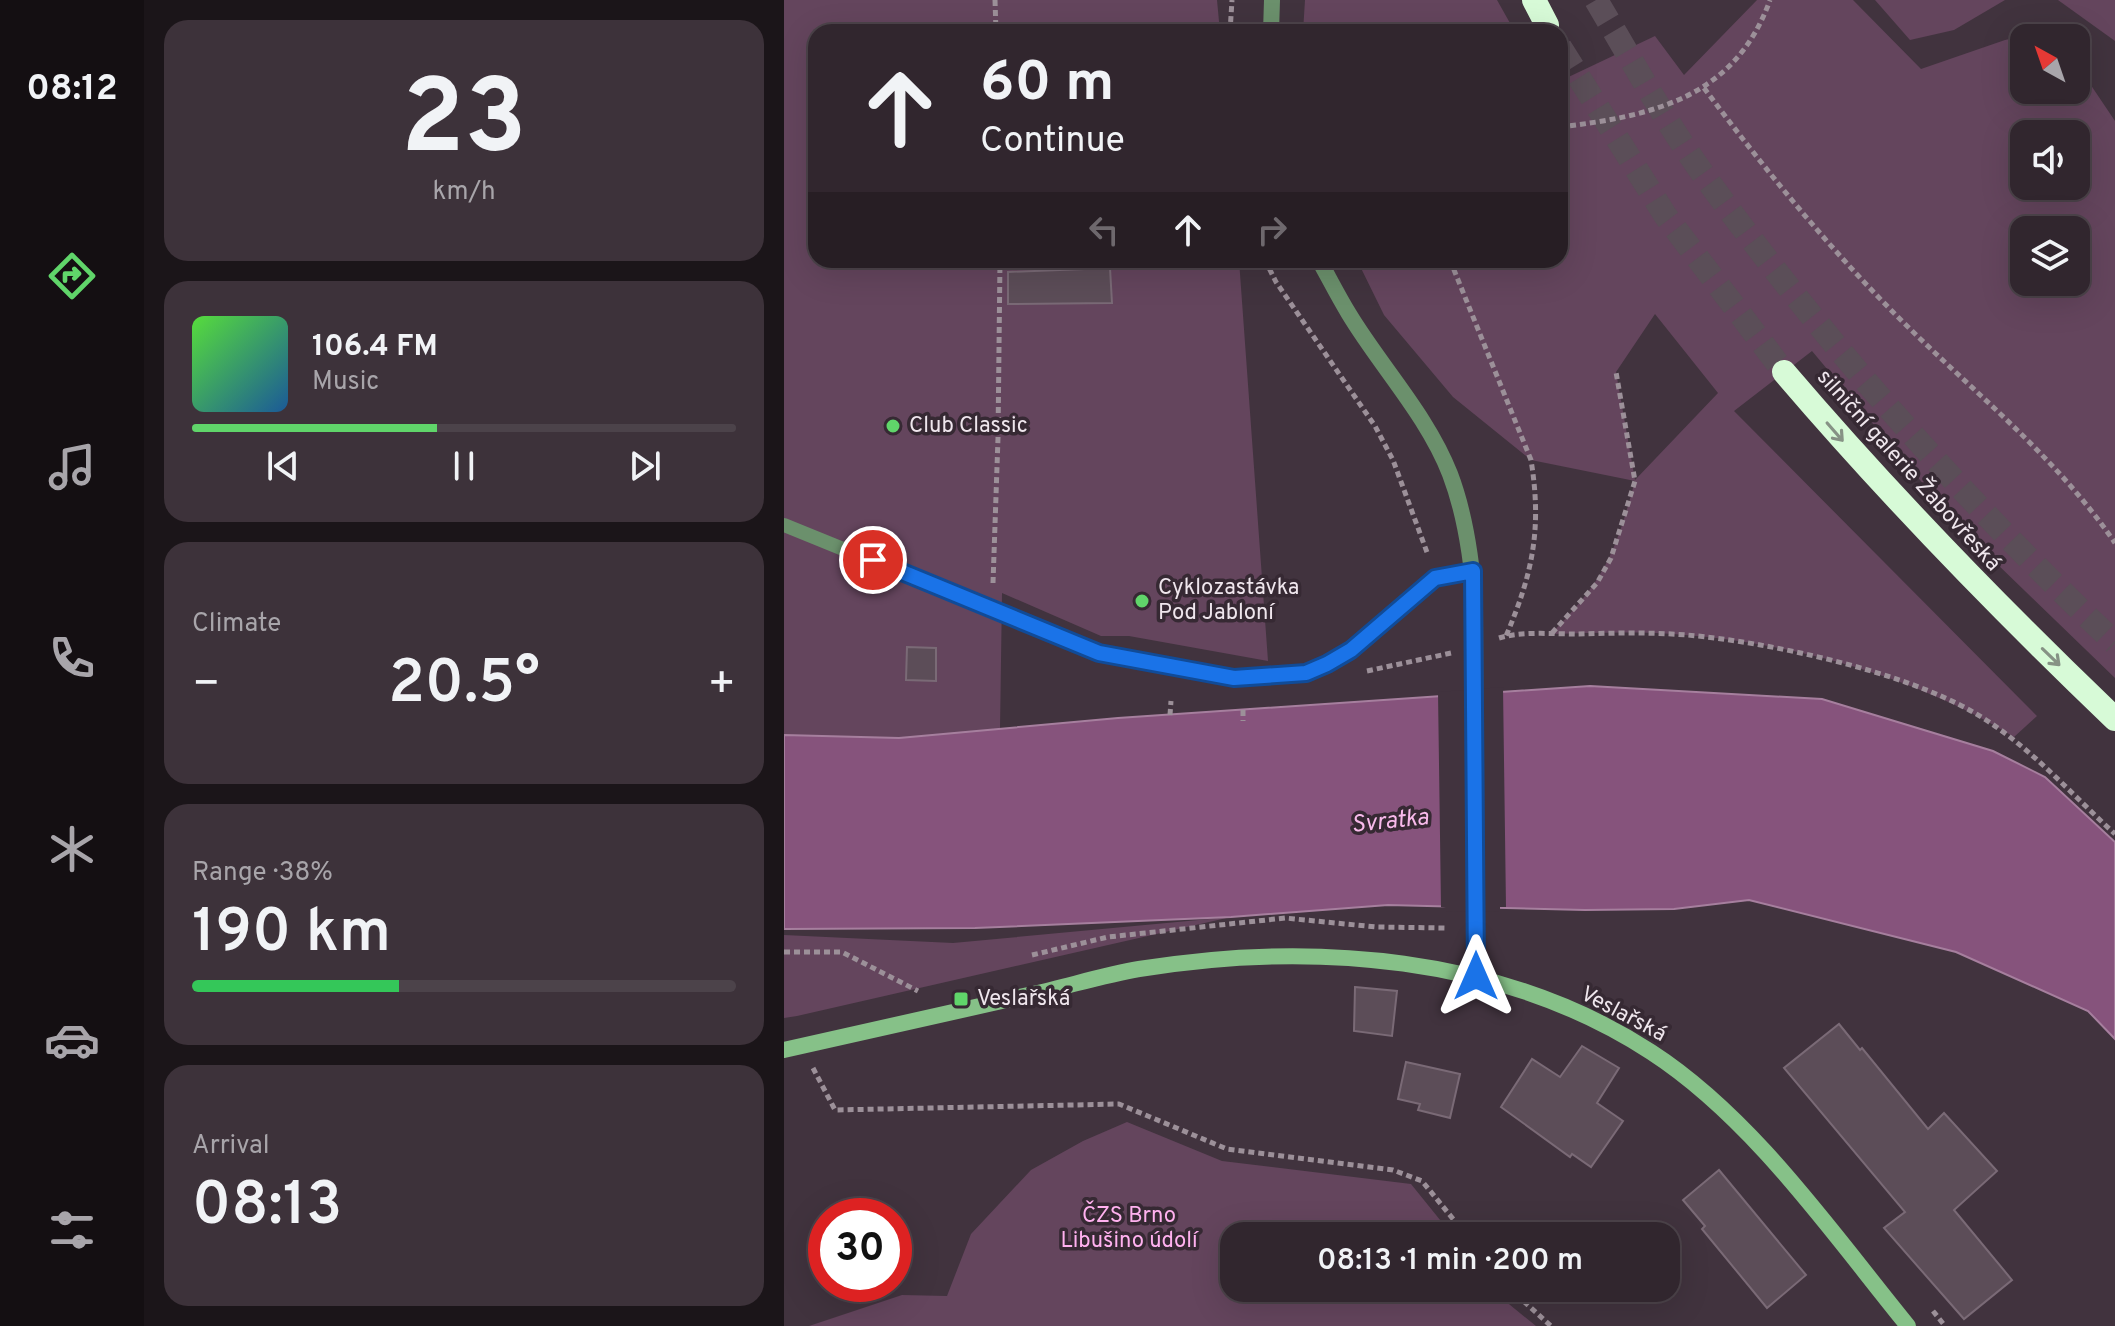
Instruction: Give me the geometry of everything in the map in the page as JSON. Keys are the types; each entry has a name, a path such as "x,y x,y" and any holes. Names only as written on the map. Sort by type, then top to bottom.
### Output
{"highway":[{"path":"1534,0 1546,24"},
{"name":"silniční galerie Žabovřeská","path":"1784,372 1908,514 1994,603 2115,719"}],"street":[{"path":"1271,24 1272,0"},
{"path":"1323,268 1349,314 1403,393 1449,471 1462,511 1473,571 1476,976"},
{"name":"Veslařská","path":"784,1050 1138,969 1248,957 1373,959 1476,976 1537,996 1601,1024 1652,1053 1694,1086 1768,1157 1908,1326"}],"lane":[{"path":"784,525 1099,653 1234,678 1306,673 1351,650 1435,578 1473,571"}],"path":[{"path":"995,0 996,24"},
{"path":"1230,24 1232,0"},
{"path":"1568,126 1643,114 1685,99 1704,88 1728,68 1748,44 1770,0"},
{"path":"1704,88 1763,167 1840,256 2058,472 2115,543"},
{"path":"992,607 1000,268"},
{"path":"1269,268 1375,426 1393,460 1435,578"},
{"path":"1453,268 1531,460 1537,494 1533,562 1506,636"},
{"path":"1551,634 1597,583 1611,558 1635,481 1616,372"},
{"path":"1358,671 1449,654 1506,636 1687,635 1764,647 1858,668 1970,710 2014,737 2115,834"},
{"path":"1448,640 1449,654"},
{"path":"1170,715 1171,701"},
{"path":"1243,710 1243,721"},
{"path":"784,952 842,952 957,1011"},
{"path":"827,1061 811,1065 835,1110 1119,1104 1227,1149 1393,1170 1422,1181 1456,1222"},
{"path":"1524,1302 1551,1326"}],"green space":[{"path":"784,0 1217,0 1219,24 808,24 808,268 1240,268 1268,661 1129,636 1101,636 1002,593 1000,729 899,738 784,735"},
{"path":"1305,0 1497,0 1510,24 1304,24"},
{"path":"1757,0 1853,0 1921,69 2010,39 2010,104 2090,104 2090,84 2115,121 2115,678 1961,529 1812,351 1734,411 2037,716 2014,737 1978,716 1898,681 1813,655 1770,646 1685,635 1551,634 1584,597 1606,564 1635,481 1531,460 1453,397 1384,315 1361,268 1568,268 1568,77 1655,36 1684,75","holes":["1655,314 1718,393 1635,480 1616,372"]},
{"path":"1875,0 2005,0 1954,30 1910,40"},
{"path":"2058,0 2115,0 2115,41"},
{"path":"1231,917 784,1018 784,935 953,943"},
{"name":"ČZS Brno Libušino údolí","path":"1127,1122 1222,1161 1411,1184 1442,1222 1220,1222 1220,1302 1506,1302 1536,1326 809,1326 881,1302 912,1302 912,1295 947,1296 971,1234 1031,1170 1083,1141"}],"water":[{"name":"Svratka","path":"1590,686 1822,699 1993,751 2045,777 2115,842 2115,1039 2088,1011 1956,952 1749,900 1674,909 1388,905 1231,917 975,928 784,929 784,735 899,738 1118,718"}],"pier":[{"path":"1503,687 1506,907 1500,907 1500,911 1446,912 1446,908 1441,907 1438,692"}],"building":[{"path":"1110,268 1112,303 1008,304 1008,272"},
{"path":"907,647 936,648 936,681 906,680"},
{"path":"1355,987 1397,991 1392,1036 1354,1031"},
{"path":"1839,1024 1928,1129 1944,1113 1997,1171 1954,1210 2012,1280 1964,1319 1884,1228 1905,1212 1784,1068"},
{"path":"1582,1046 1619,1068 1597,1103 1623,1121 1591,1167 1572,1154 1570,1157 1501,1107 1532,1059 1560,1077"},
{"path":"1406,1062 1460,1074 1450,1118 1418,1110 1420,1104 1398,1099"},
{"path":"1719,1170 1806,1275 1767,1308 1702,1229 1705,1226 1683,1200"}],"tunnel":[{"path":"1596,0 1695,163 1804,307 1954,480 2115,643"},
{"path":"1568,60 1665,215 1784,372"}],"place":[{"name":"Club Classic","path":"893,426"},
{"name":"Cyklozastávka Pod Jabloní","path":"1142,601"},
{"name":"Veslařská","path":"961,999"}],"route":[{"path":"873,560 1099,653 1234,678 1306,673 1327,664 1351,650 1435,578 1473,571 1476,976"}]}
